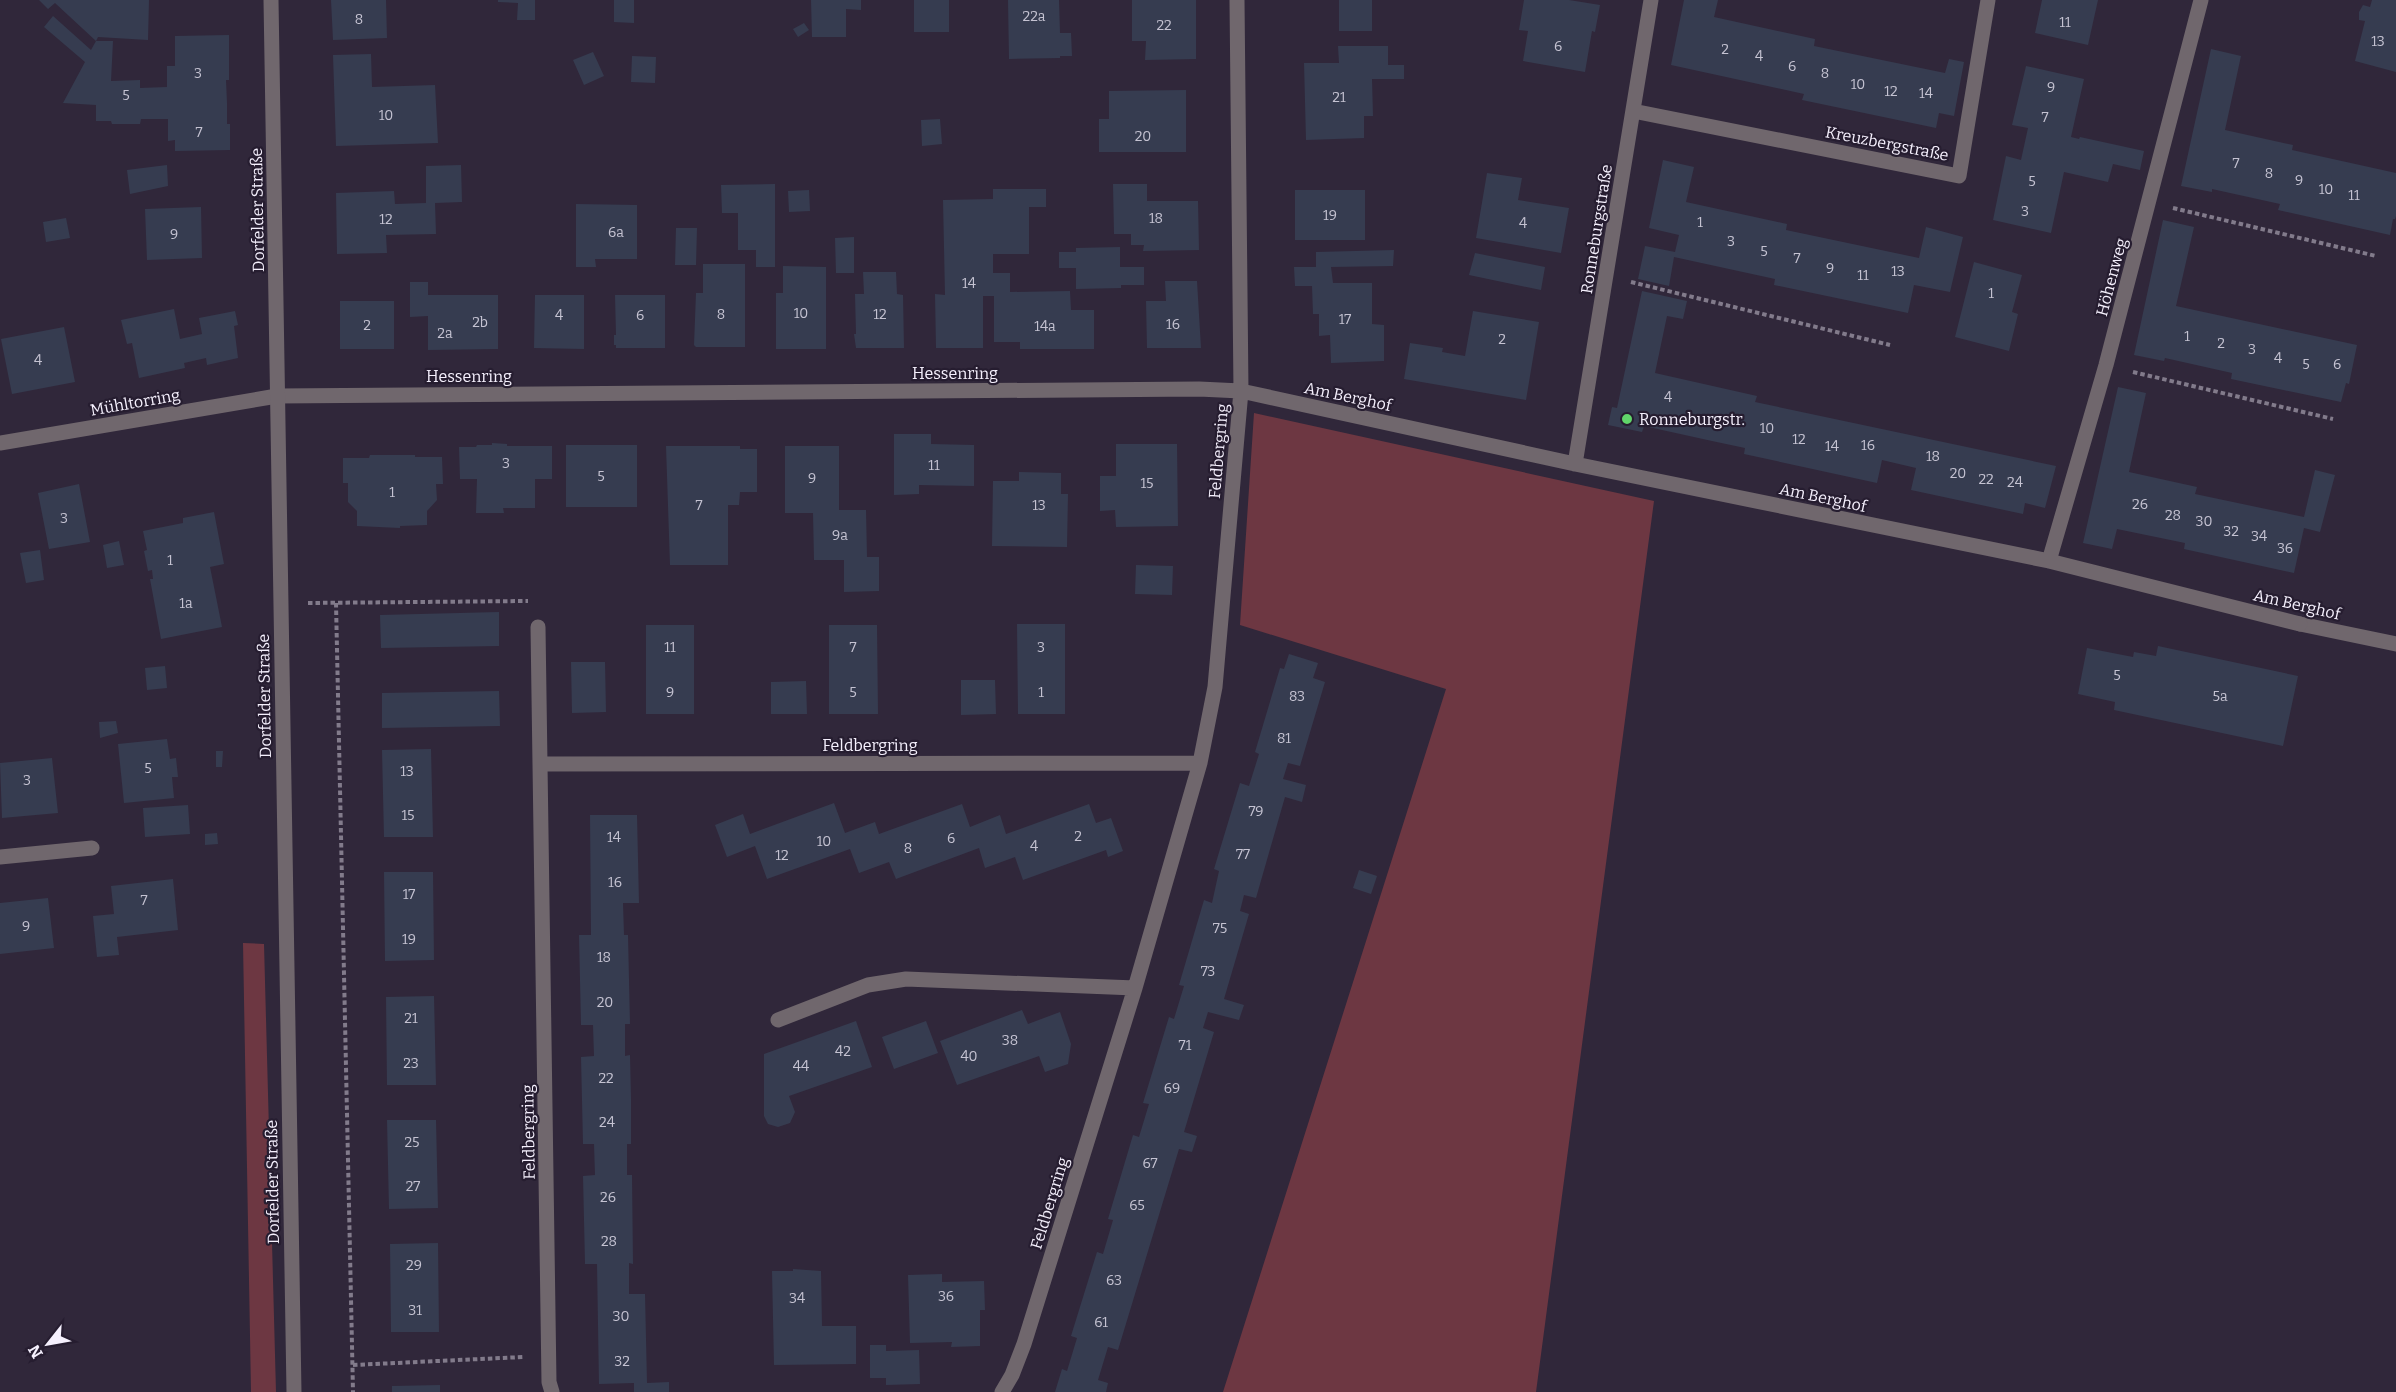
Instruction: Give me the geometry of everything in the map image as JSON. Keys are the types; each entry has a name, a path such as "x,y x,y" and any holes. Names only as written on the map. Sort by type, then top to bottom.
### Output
{"street":[{"name":"Dorfelder Straße","path":"271,0 294,1392"},
{"path":"1237,0 1241,391"},
{"name":"Ronneburgstraße","path":"1575,464 1651,0"},
{"name":"Kreuzbergstraße","path":"1633,111 1959,176 1988,0"},
{"name":"Höhenweg","path":"2049,561 2106,366 2201,0"},
{"name":"Hessenring","path":"277,396 1187,389 1241,391"},
{"name":"Am Berghof","path":"1241,391 1575,464 2049,561 2300,624 2396,644"},
{"name":"Feldbergring","path":"1002,1392 1012,1375 1024,1344 1135,988 1200,763 1215,687 1241,391"},
{"name":"Mühltorring","path":"0,443 277,396"},
{"name":"Feldbergring","path":"538,627 549,1382 552,1392"},
{"name":"Feldbergring","path":"541,764 1200,763"},
{"path":"0,857 92,848"},
{"path":"778,1020 868,985 906,978 1135,988"}],"path":[{"path":"2149,202 2376,256"},
{"path":"1607,276 1890,345"},
{"path":"2106,366 2333,419"},
{"path":"354,1392 336,603 537,601 538,627"},
{"path":"353,1365 549,1356"}],"shaded area":[{"path":"1254,413 1654,501 1536,1392 1223,1392 1446,689 1240,625"},
{"path":"243,943 264,944 276,1392 251,1392"}],"building":[{"path":"39,0 149,0 148,40 98,37 96,41 55,3 48,9"},
{"path":"331,0 386,0 387,38 333,40"},
{"path":"498,0 535,0 535,20 517,20 518,3 498,2"},
{"path":"614,0 634,0 634,23 614,22"},
{"path":"811,0 861,0 861,10 846,9 846,37 812,37"},
{"path":"914,0 949,0 949,32 914,32"},
{"path":"1008,0 1059,0 1060,33 1071,33 1072,56 1009,59"},
{"path":"1132,0 1196,0 1196,59 1145,60 1146,41 1132,41"},
{"path":"1339,0 1372,0 1372,31 1339,31"},
{"path":"1524,0 1569,0 1600,5 1595,32 1592,31 1585,72 1523,61 1528,31 1519,30"},
{"path":"1684,0 1718,0 1714,17 1815,39 1814,46 1945,73 1949,59 1964,62 1954,116 1939,113 1936,128 1802,100 1804,94 1671,65"},
{"path":"2042,0 2098,0 2088,45 2035,33"},
{"path":"2372,0 2396,0 2396,72 2355,61 2365,21 2359,20 2359,12 2363,5 2370,7"},
{"path":"53,16 91,50 96,41 113,41 111,81 140,80 140,88 167,87 167,66 175,66 175,36 229,35 229,80 226,80 230,150 175,151 175,140 168,141 168,119 141,119 140,124 112,124 111,121 96,121 96,105 63,103 85,62 44,27"},
{"path":"804,23 809,30 798,37 793,29"},
{"path":"1338,46 1388,46 1388,65 1404,65 1404,79 1372,79 1373,116 1364,116 1364,138 1306,140 1304,63 1339,63"},
{"path":"2211,49 2241,56 2225,130 2293,145 2292,150 2396,173 2396,216 2393,219 2390,235 2278,210 2280,204 2212,189 2212,192 2181,186"},
{"path":"593,52 604,76 584,85 573,60"},
{"path":"371,54 372,87 435,85 438,143 336,146 333,55"},
{"path":"632,56 656,57 655,83 631,82"},
{"path":"2026,66 2084,79 2071,137 2144,151 2140,170 2113,164 2108,182 2064,172 2051,233 1993,220 2006,156 2021,160 2028,128 2012,125"},
{"path":"1186,90 1186,152 1099,152 1099,119 1109,119 1109,91"},
{"path":"940,119 942,144 922,146 921,120"},
{"path":"1663,160 1694,167 1686,202 1787,224 1786,230 1919,258 1926,227 1963,237 1950,292 1914,285 1908,313 1774,285 1775,279 1674,257 1669,286 1638,279 1645,246 1675,252 1679,235 1649,228"},
{"path":"167,165 168,186 130,194 127,170"},
{"path":"461,165 462,202 435,203 436,234 386,235 387,253 337,254 336,193 394,191 395,204 426,203 426,166"},
{"path":"1487,173 1522,178 1518,200 1569,208 1561,253 1476,238"},
{"path":"775,184 775,267 756,267 756,250 738,250 738,213 722,213 721,185"},
{"path":"1113,184 1147,184 1147,201 1198,201 1199,250 1143,251 1144,245 1131,245 1131,234 1114,234"},
{"path":"993,189 1046,189 1046,207 1029,207 1029,254 993,254 993,273 1010,273 1010,292 1070,291 1071,310 1094,310 1094,349 1020,349 1020,342 994,342 994,296 983,296 983,348 936,348 935,294 945,295 943,200 993,199"},
{"path":"809,190 810,211 789,212 788,191"},
{"path":"1295,190 1365,190 1365,240 1295,240"},
{"path":"576,204 637,205 637,259 595,259 596,267 576,267"},
{"path":"201,207 202,258 147,260 145,209"},
{"path":"66,218 70,238 46,242 43,222"},
{"path":"2163,220 2194,227 2176,306 2357,345 2349,384 2346,383 2341,402 2231,379 2232,373 2165,358 2164,361 2134,355"},
{"path":"676,228 697,228 696,265 675,265"},
{"path":"854,237 854,273 836,273 835,238"},
{"path":"1120,247 1120,267 1144,267 1144,285 1076,289 1076,268 1059,268 1059,252 1076,252 1076,248"},
{"path":"1394,250 1393,266 1331,267 1333,283 1372,283 1372,324 1384,325 1384,361 1331,363 1330,335 1319,336 1319,314 1313,314 1312,286 1295,286 1294,267 1316,267 1316,252"},
{"path":"1475,253 1545,267 1541,290 1469,275"},
{"path":"1974,262 2022,275 2012,312 2018,314 2009,351 1955,337"},
{"path":"703,264 745,264 745,347 696,347 694,345 696,293 703,293"},
{"path":"783,266 826,267 826,349 776,349 776,293 783,293"},
{"path":"863,272 896,272 897,294 903,295 904,348 856,348 855,294 864,294"},
{"path":"1165,281 1197,281 1201,348 1147,348 1146,301 1166,301"},
{"path":"410,282 428,282 428,295 498,295 498,349 428,350 428,316 410,317"},
{"path":"1642,291 1687,301 1683,319 1667,316 1655,373 1757,396 1755,402 2056,466 2045,508 2025,503 2023,514 1911,490 1916,468 1882,460 1877,483 1744,454 1745,448 1644,426 1642,432 1608,425 1612,407 1617,408"},
{"path":"535,295 584,295 584,349 534,348"},
{"path":"615,295 665,295 665,348 616,348 614,345"},
{"path":"340,301 394,301 394,349 340,349"},
{"path":"174,309 180,339 202,334 199,318 235,311 238,325 234,326 238,358 207,365 206,358 184,363 185,368 139,378 132,343 127,344 121,320"},
{"path":"1473,311 1539,322 1526,400 1404,379 1410,343 1443,348 1442,352 1465,356"},
{"path":"64,327 75,382 12,394 1,339"},
{"path":"2118,387 2146,393 2129,472 2197,487 2195,494 2304,517 2315,470 2335,475 2320,532 2304,528 2294,573 2184,549 2185,543 2117,529 2112,549 2083,543"},
{"path":"894,434 931,434 931,444 974,445 974,486 919,485 919,494 894,495"},
{"path":"492,443 507,444 507,446 552,446 552,479 535,479 535,508 503,508 504,513 476,513 477,479 460,479 459,447 476,447 477,445 492,445"},
{"path":"1116,444 1177,444 1178,526 1116,527 1115,510 1100,511 1100,476 1116,476"},
{"path":"566,445 637,445 637,507 566,507"},
{"path":"666,446 740,446 740,449 757,449 757,492 740,492 739,505 728,505 728,565 670,565"},
{"path":"785,446 839,446 839,510 866,510 867,557 879,557 879,591 844,592 844,560 814,560 813,513 785,513"},
{"path":"370,455 442,457 443,484 436,484 437,500 427,511 427,525 400,526 400,528 357,526 357,511 348,502 348,483 343,483 343,458 369,458"},
{"path":"1019,472 1061,473 1061,494 1068,494 1067,547 992,546 993,481 1019,481"},
{"path":"79,484 90,542 49,549 38,493"},
{"path":"214,512 224,564 210,567 222,627 161,639 150,579 153,579 152,570 148,571 143,531 183,523 183,518"},
{"path":"119,541 124,565 107,568 103,545"},
{"path":"40,550 44,580 26,583 20,553"},
{"path":"1136,565 1173,566 1172,595 1135,594"},
{"path":"499,612 499,646 381,648 380,615"},
{"path":"1017,624 1065,624 1065,714 1018,714"},
{"path":"646,625 694,625 694,714 646,714"},
{"path":"829,625 877,625 878,714 829,714"},
{"path":"2158,646 2298,676 2283,746 2114,710 2115,702 2078,694 2087,648 2133,657 2134,652 2156,656"},
{"path":"1289,654 1318,663 1313,678 1325,682 1300,766 1288,763 1283,779 1306,785 1302,802 1285,797 1256,898 1244,895 1240,911 1249,914 1224,999 1244,1005 1239,1020 1208,1012 1203,1028 1214,1032 1184,1132 1197,1136 1192,1152 1179,1149 1118,1350 1108,1347 1098,1380 1108,1383 1106,1392 1055,1392 1062,1369 1067,1371 1077,1338 1071,1336 1097,1252 1103,1254 1113,1220 1108,1219 1133,1135 1139,1137 1149,1104 1143,1103 1169,1017 1174,1019 1184,986 1179,985 1204,900 1212,903 1219,871 1214,869 1240,783 1249,786 1259,754 1255,752 1280,668 1284,669"},
{"path":"571,662 605,662 606,712 572,713"},
{"path":"165,666 167,688 147,690 145,668"},
{"path":"961,680 995,680 996,714 961,715"},
{"path":"806,681 807,714 771,714 771,682"},
{"path":"499,691 500,726 382,728 382,693"},
{"path":"116,721 118,733 100,738 99,722"},
{"path":"167,739 170,759 176,758 178,777 172,777 174,798 124,803 118,744"},
{"path":"431,749 433,837 384,837 382,750"},
{"path":"216,751 223,751 222,767 216,767"},
{"path":"52,758 58,813 2,818 0,763"},
{"path":"834,803 845,833 875,822 879,834 962,804 970,827 1000,815 1006,834 1089,804 1096,823 1111,818 1123,851 1108,857 1106,850 1023,880 1015,857 985,868 979,848 896,879 889,862 859,873 850,849 767,879 755,846 727,857 715,825 743,814 750,834"},
{"path":"188,805 190,834 145,837 143,808"},
{"path":"590,815 637,815 639,903 623,903 624,935 628,935 630,1024 625,1024 625,1056 630,1055 631,1099 631,1144 627,1144 627,1175 632,1175 633,1264 629,1263 629,1294 645,1294 647,1383 669,1382 669,1392 634,1392 634,1383 599,1384 597,1264 585,1264 583,1176 595,1175 594,1144 583,1144 581,1057 594,1056 593,1025 581,1025 579,935 591,935"},
{"path":"217,833 218,844 205,845 205,834"},
{"path":"1359,870 1377,876 1371,894 1353,888"},
{"path":"384,872 433,872 434,960 385,961"},
{"path":"173,879 178,930 117,937 119,955 97,957 93,916 114,914 111,886"},
{"path":"48,898 54,948 0,954 0,903"},
{"path":"434,996 436,1085 387,1085 386,997"},
{"path":"1022,1010 1028,1024 1060,1012 1071,1044 1068,1064 1045,1072 1039,1056 957,1085 940,1041"},
{"path":"856,1021 872,1067 789,1096 795,1112 790,1123 778,1127 768,1124 764,1116 764,1054"},
{"path":"926,1021 938,1053 894,1069 882,1037"},
{"path":"387,1120 436,1120 438,1208 389,1209"},
{"path":"438,1243 439,1332 391,1332 390,1244"},
{"path":"793,1269 821,1271 822,1326 856,1326 856,1364 774,1365 772,1271 793,1271"},
{"path":"942,1274 942,1282 984,1281 985,1310 980,1310 980,1346 951,1347 952,1342 910,1343 908,1275"},
{"path":"870,1345 886,1345 886,1351 919,1350 920,1384 886,1385 886,1378 870,1378"},
{"path":"440,1385 440,1392 392,1392 392,1386"}],"place":[{"name":"Ronneburgstr.","path":"1627,419"}]}
